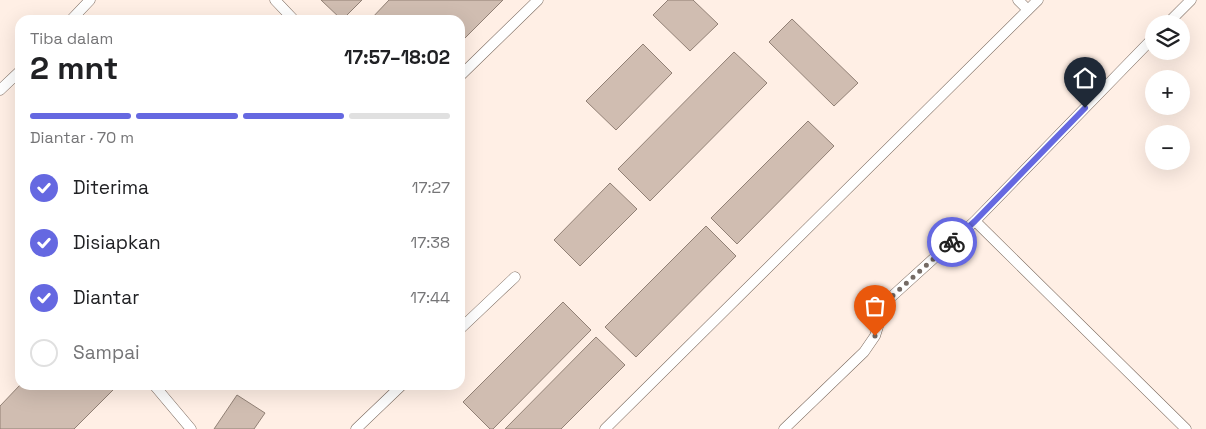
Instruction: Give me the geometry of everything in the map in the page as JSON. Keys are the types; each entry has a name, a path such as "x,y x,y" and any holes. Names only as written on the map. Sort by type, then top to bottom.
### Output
{"lane":[{"path":"76,15 90,0"},
{"path":"276,0 290,15"},
{"path":"465,71 538,0"},
{"path":"1018,0 1028,10"},
{"path":"605,429 1038,0"},
{"path":"1176,15 1191,0"},
{"path":"784,429 864,352 875,336 889,299 975,221 1145,46"},
{"path":"0,90 15,76"},
{"path":"975,221 1186,429"},
{"path":"465,324 515,277"},
{"path":"158,390 191,429"},
{"path":"356,429 397,390"}],"building":[{"path":"321,0 362,0 347,15 337,15"},
{"path":"389,0 503,0 465,38 465,15 375,15"},
{"path":"668,0 693,0 718,24 690,51 653,15"},
{"path":"792,19 858,83 834,106 769,42"},
{"path":"643,44 672,73 616,130 586,101"},
{"path":"734,52 767,83 650,201 618,169"},
{"path":"808,121 834,146 737,244 711,218"},
{"path":"610,183 637,209 580,266 554,240"},
{"path":"706,226 736,256 636,357 605,327"},
{"path":"563,302 591,330 493,429 490,429 463,402"},
{"path":"596,337 625,365 561,429 505,429"},
{"path":"15,390 113,390 74,429 0,429 0,406"},
{"path":"237,395 265,413 254,429 214,429"}],"way so far":[{"path":"875,336 889,299 952,242"}],"route":[{"path":"952,242 975,221 1085,108"}]}
